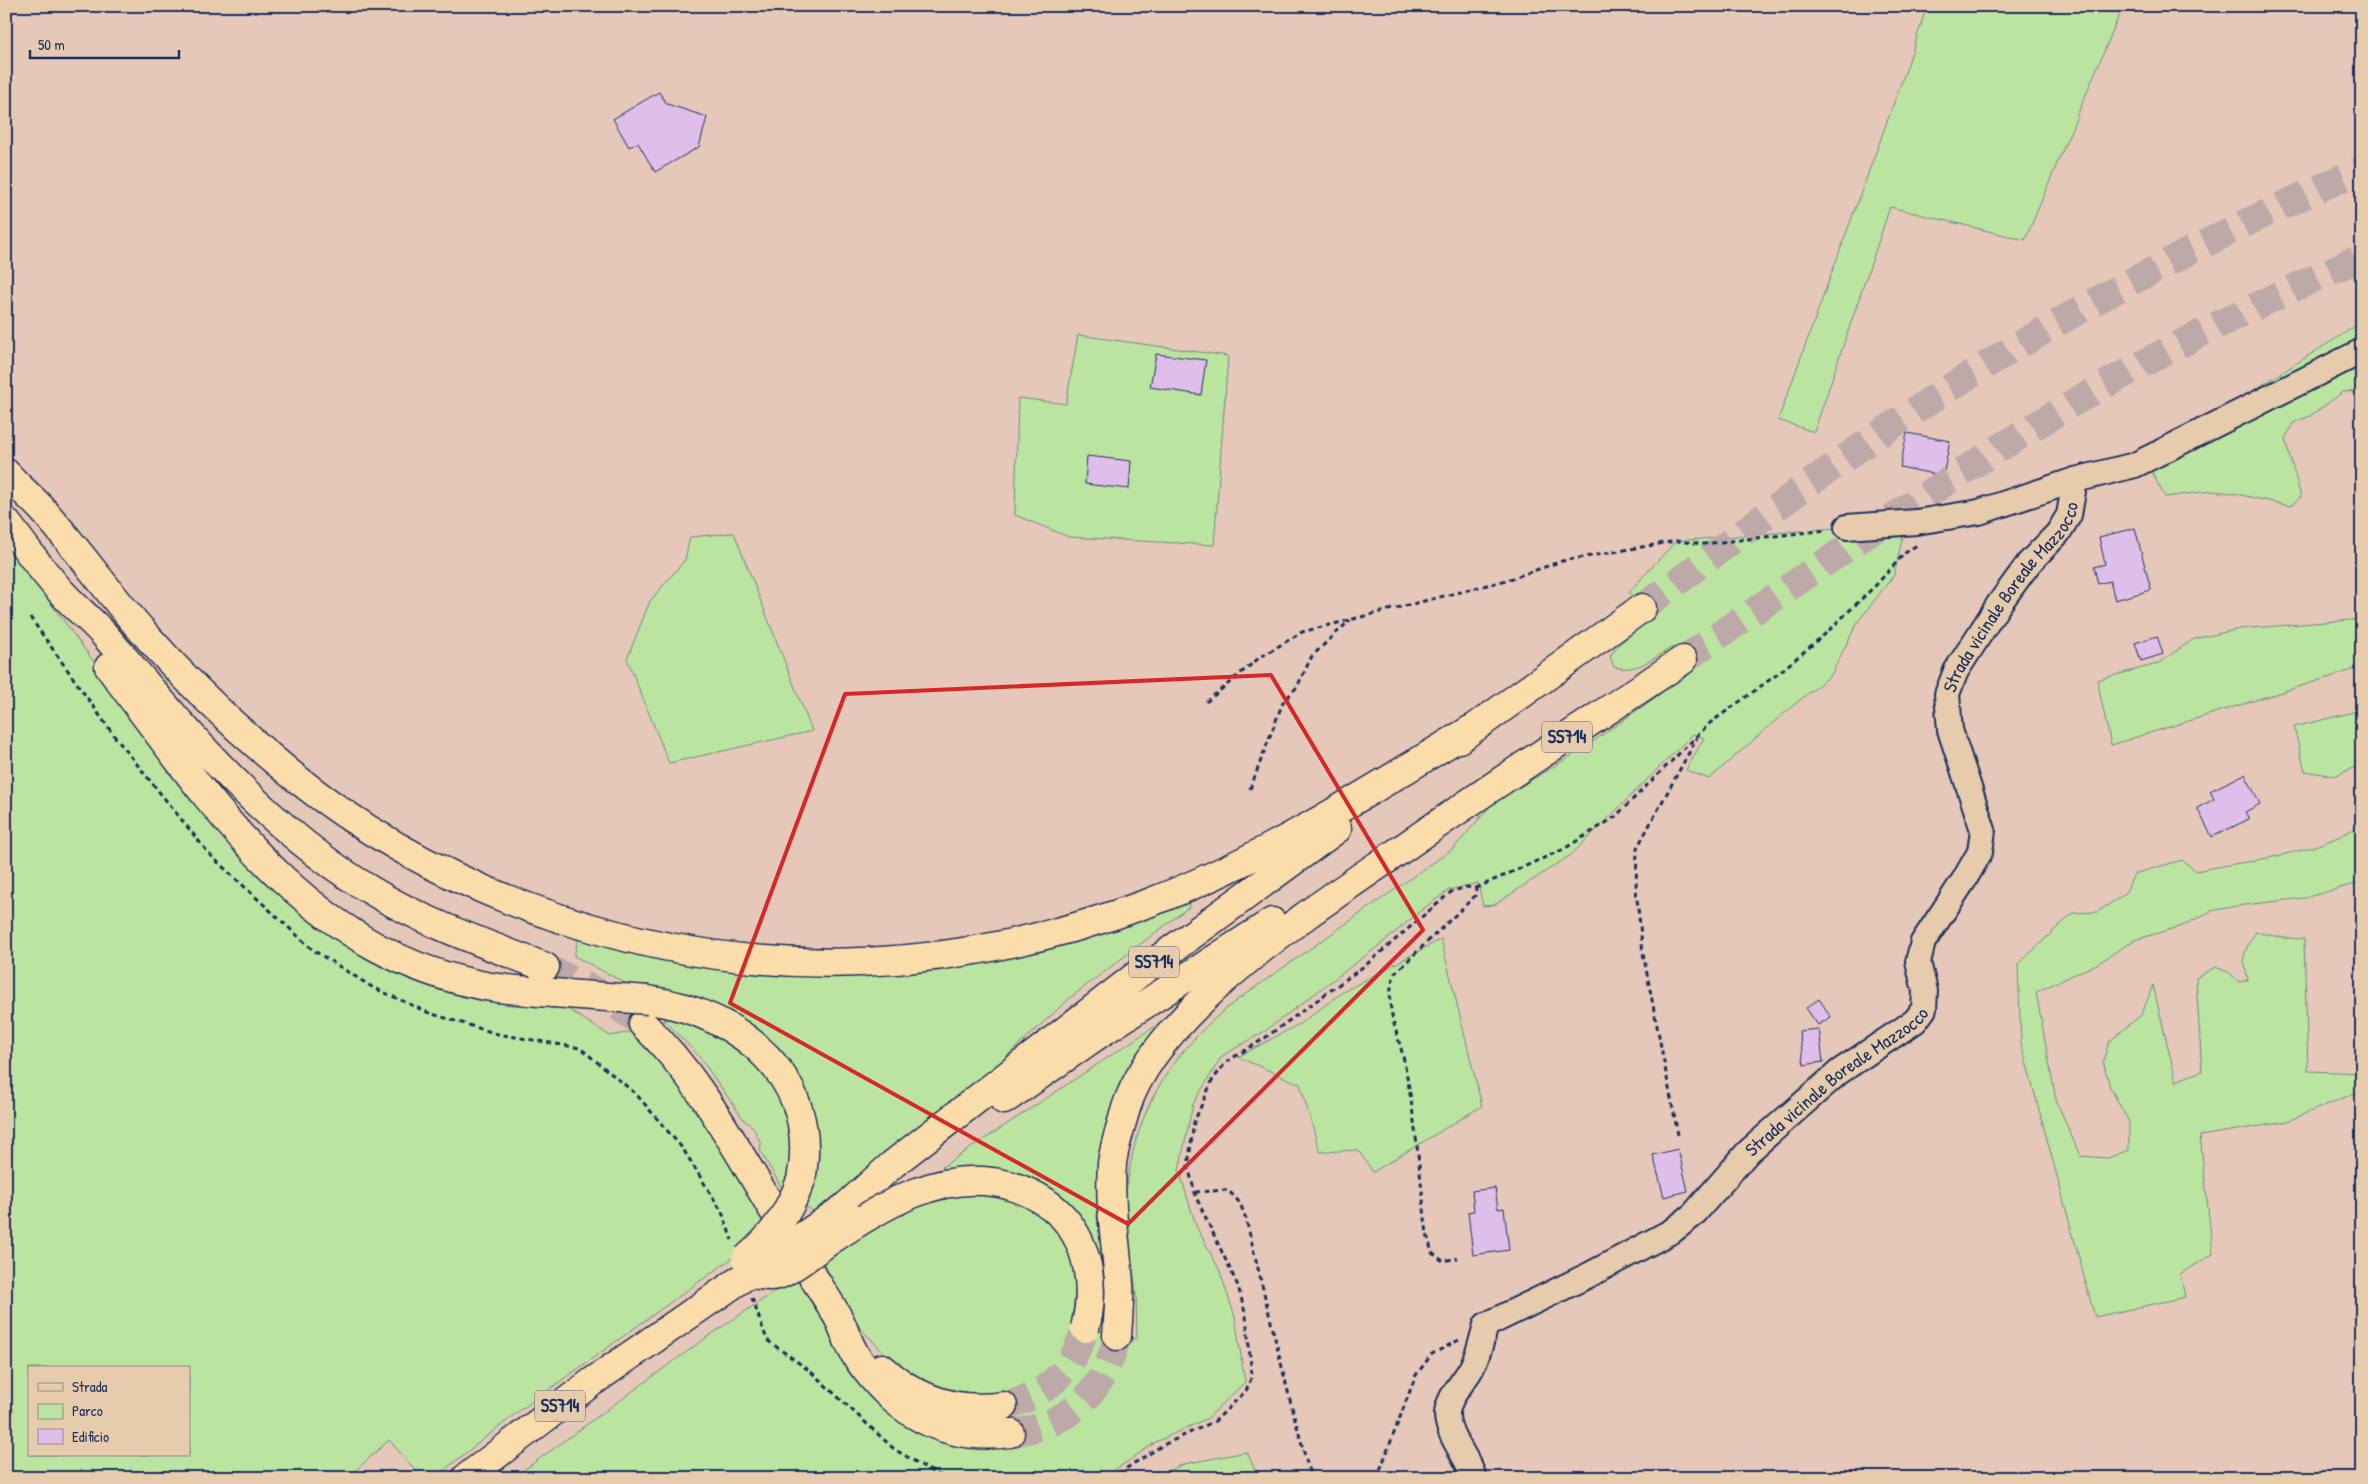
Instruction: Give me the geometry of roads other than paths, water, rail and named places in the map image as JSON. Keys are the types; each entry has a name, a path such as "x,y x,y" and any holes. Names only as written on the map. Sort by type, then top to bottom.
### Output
{"highway":[{"path":"8,476 42,509 146,635 199,692 262,750 344,813 419,858 494,894 589,927 681,948 786,960 862,962 972,950 1055,933 1153,901 1253,857 1316,823 1472,729"},
{"path":"8,476 33,515 160,679 294,835"},
{"path":"6,522 64,596 88,639 197,784 252,849 304,898 358,937 415,964 484,986 553,993 645,1012 690,1010 718,1022 757,1047 775,1065 793,1092 801,1115 805,1152 801,1180 785,1217 759,1248 744,1261 667,1314 654,1339"},
{"path":"64,596 99,628 192,738 241,790 294,835 345,874 396,905 437,925 545,967"},
{"name":"SS714","path":"466,1478 592,1382 654,1339 749,1284 844,1208 893,1164 1137,975 1472,729 1642,608"},
{"name":"SS714","path":"844,1208 900,1174 1088,1042 1179,981 1293,909 1452,814 1683,660"},
{"path":"1117,1336 1119,1283 1111,1208 1113,1161 1127,1106 1149,1062 1185,1017 1241,966 1299,920 1452,814"},
{"path":"645,1012 670,1051 688,1073 775,1213"},
{"path":"749,1284 778,1276 874,1212 926,1189 944,1183 964,1180 1000,1183 1019,1188 1045,1202 1061,1215 1076,1235 1083,1250 1090,1285 1090,1306 1085,1328"},
{"path":"806,1265 839,1321 854,1354 891,1398 918,1417 936,1426 972,1435 1010,1433"},
{"path":"839,1321 877,1363 896,1379 918,1393 940,1403 960,1407 1003,1406"}],"street":[{"name":"Strada vicinale Boreale Mazzocco","path":"1474,1478 1470,1465 1452,1434 1447,1414 1453,1396 1471,1369 1480,1348 1486,1325 1589,1275 1655,1240 1693,1215 1748,1152 1839,1072 1915,1022 1924,1009 1926,991 1918,962 1922,942 1964,880 1980,852 1983,830 1950,730 1947,694 1956,670 1999,604 2029,563 2058,533 2069,515 2075,480 2135,465 2362,351"},
{"path":"1847,528 1916,522 1979,512 2075,480"}],"tunnel":[{"path":"1642,608 1830,468 1978,370 2103,297 2167,263 2232,230 2362,169"},
{"path":"1683,660 1811,572 1983,458 2067,407 2191,338 2276,296 2362,257"},
{"path":"545,967 596,991 643,1024"},
{"path":"1003,1406 1032,1396 1056,1379 1073,1357 1085,1328"},
{"path":"1010,1433 1050,1423 1081,1403 1093,1390 1103,1374 1117,1336"}]}
